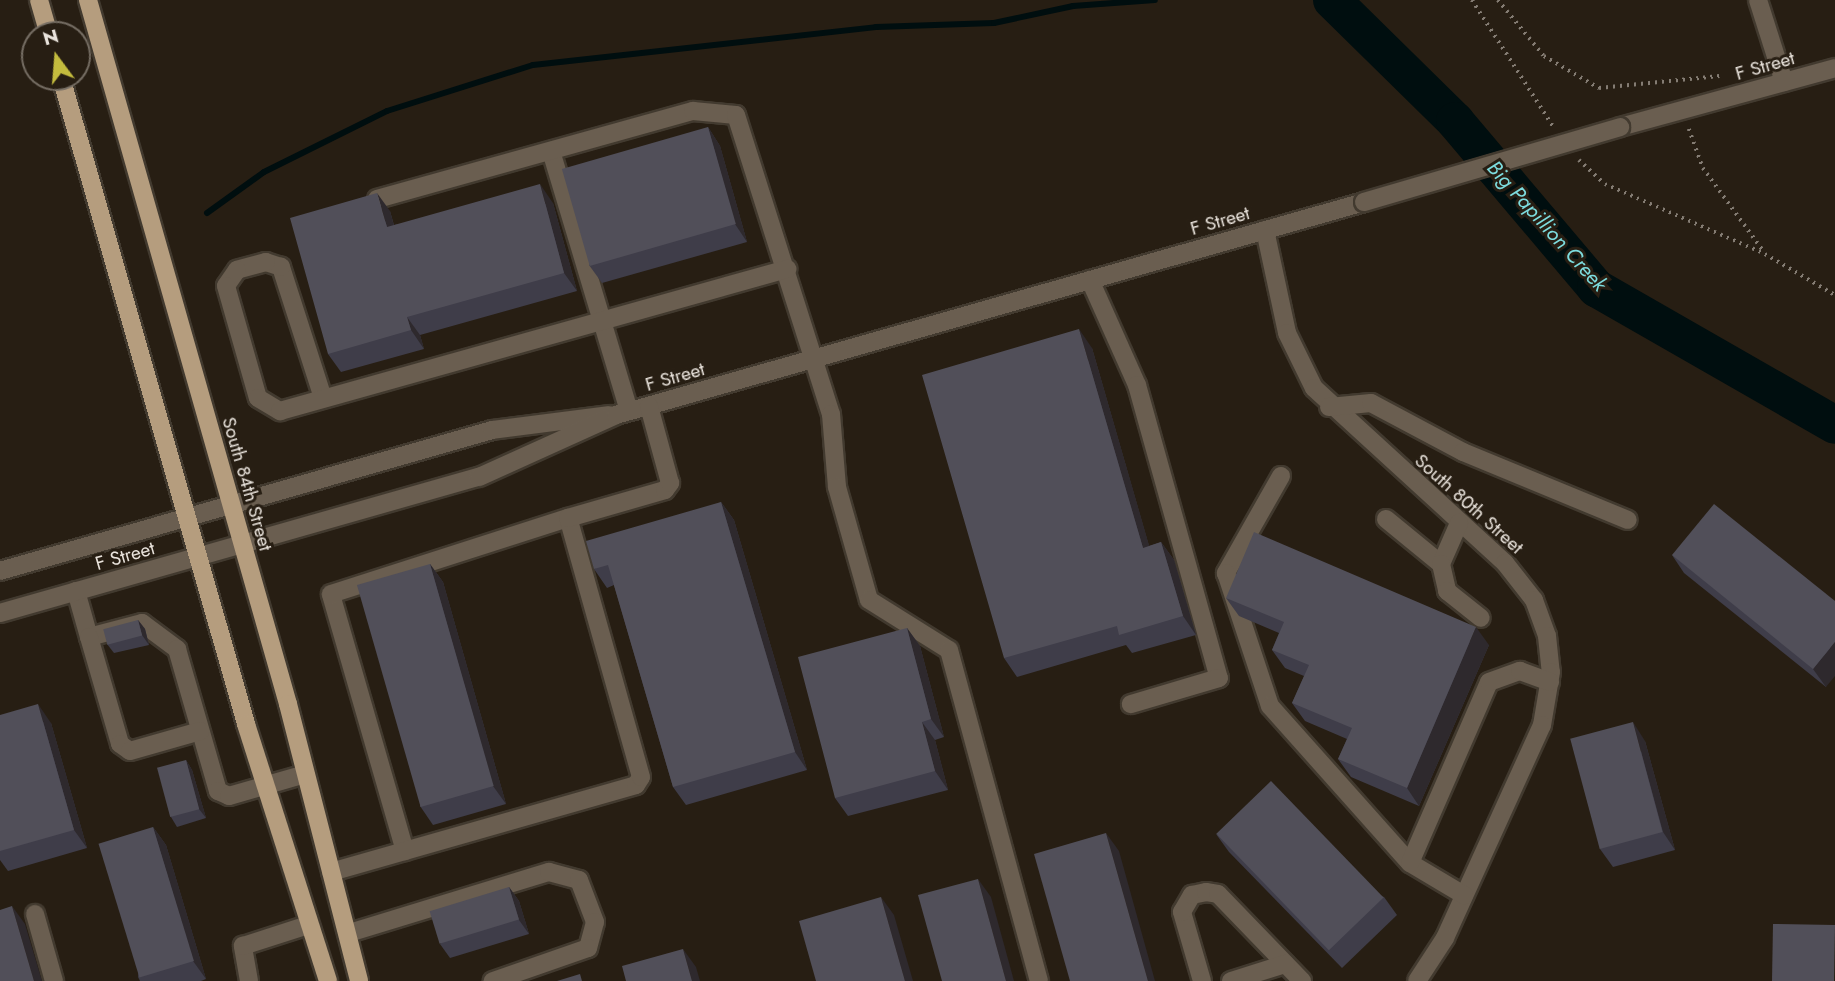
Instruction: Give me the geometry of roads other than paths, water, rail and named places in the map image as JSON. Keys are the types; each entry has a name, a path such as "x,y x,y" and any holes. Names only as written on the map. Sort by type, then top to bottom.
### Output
{"main road":[{"path":"39,0 45,21"},
{"name":"South 84th Street","path":"88,0 243,544 349,933 359,981"},
{"path":"65,91 265,786 328,981"}],"street":[{"path":"1758,0 1784,82"},
{"name":"F Street","path":"0,571 492,430 623,413 649,406 1620,127 1835,68"},
{"path":"377,200 693,111 736,116 831,414 837,486 869,600 949,650 1039,981"},
{"path":"551,151 600,320 623,413"},
{"name":"South 80th Street","path":"1265,230 1287,333 1329,407 1506,563 1534,600 1547,636 1550,682 1538,734 1464,895 1417,981"},
{"path":"323,398 281,267 266,262 237,270 226,286 258,398 280,411 786,269"},
{"path":"1090,280 1137,386 1219,678 1131,704"},
{"path":"1329,407 1371,403 1463,452 1628,520"},
{"path":"405,851 331,594 670,484 649,406"},
{"name":"F Street","path":"0,613 479,477 623,413"},
{"path":"1281,476 1226,573 1270,706 1410,863 1464,895"},
{"path":"331,872 636,785 640,777 568,518"},
{"path":"1386,519 1441,564"},
{"path":"1459,523 1441,564 1447,591 1481,618"},
{"path":"76,591 120,744 130,751 201,731"},
{"path":"89,637 142,623 166,636 177,649 218,791 229,796 306,774"},
{"path":"1410,863 1489,682 1520,671 1550,682"},
{"path":"349,933 549,872 579,880 596,922 588,948 493,981"},
{"path":"1202,981 1182,912 1192,895 1206,892 1218,894 1302,981"},
{"path":"35,914 54,981"},
{"path":"249,981 243,946 308,925"},
{"path":"1231,981 1285,964"}],"waterway":[{"path":"207,213 264,172 387,111 533,65 876,27 994,23 1073,6 1155,0"},
{"name":"Big Papillion Creek","path":"1332,0 1455,121 1596,288 1835,425"}]}
